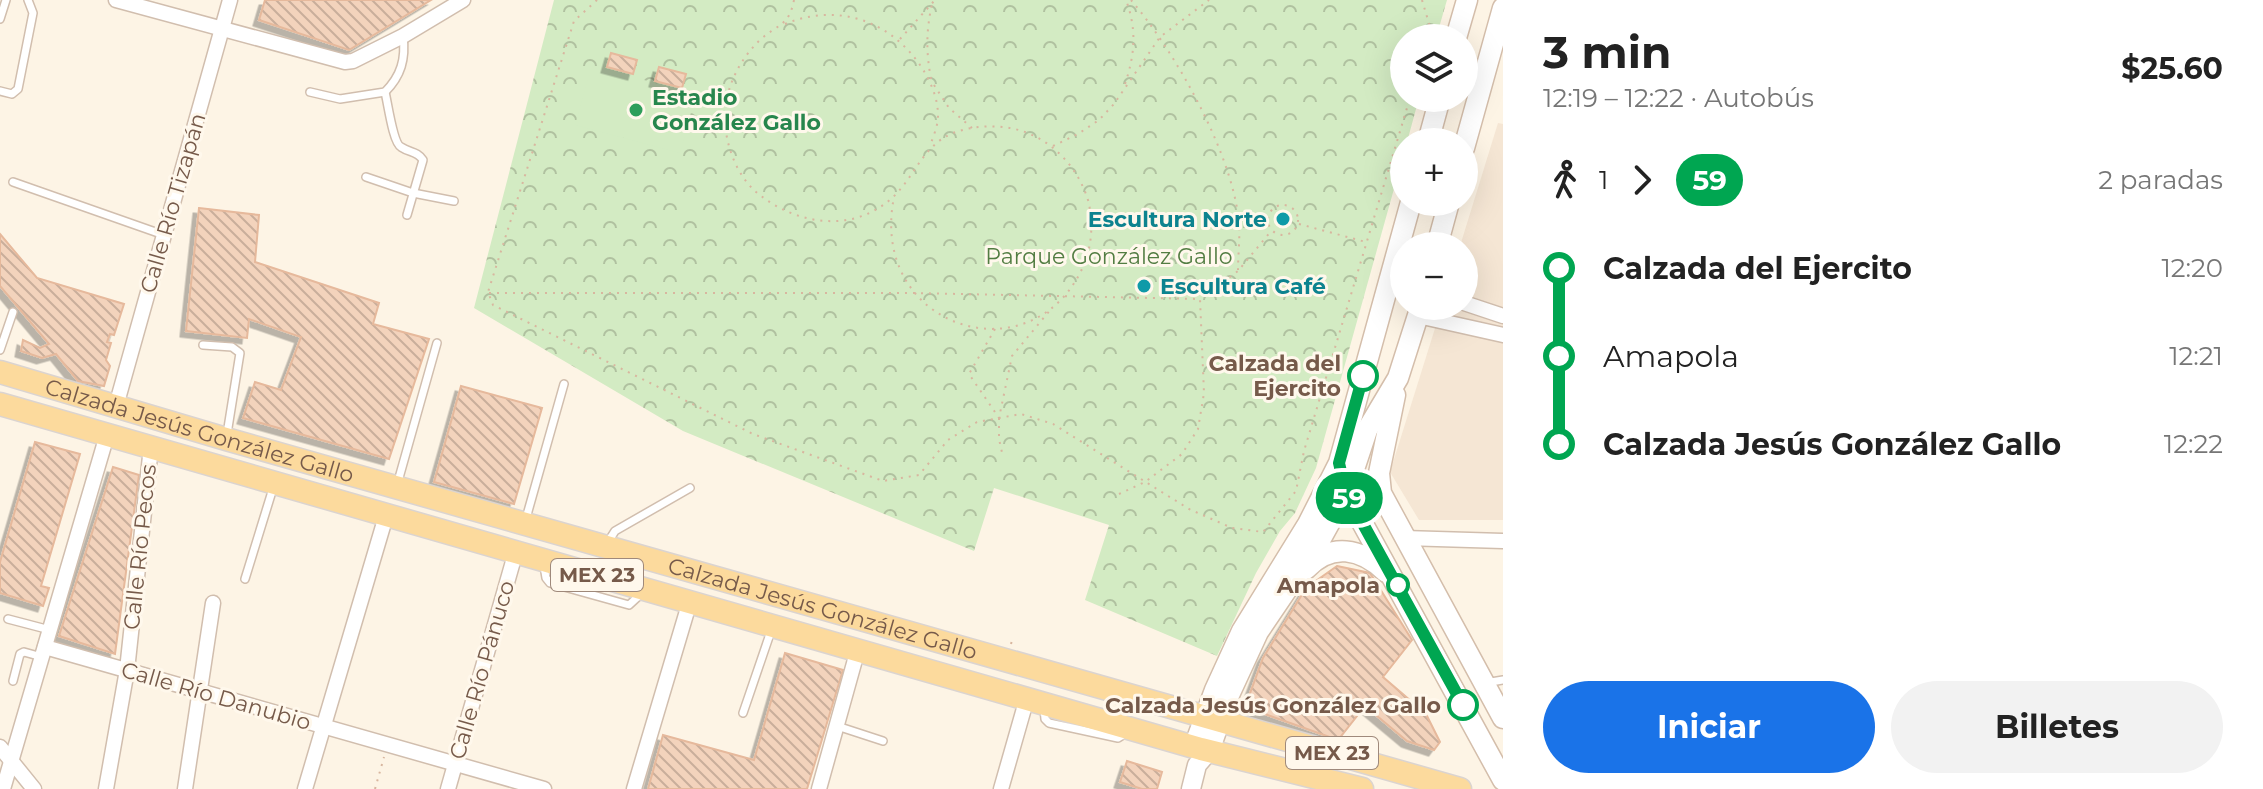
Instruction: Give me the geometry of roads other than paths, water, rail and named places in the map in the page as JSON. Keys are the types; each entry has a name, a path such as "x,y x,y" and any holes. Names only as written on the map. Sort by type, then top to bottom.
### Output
{"main road":[{"path":"1460,24 1467,0"},
{"path":"1471,128 1497,51 1501,21"},
{"path":"1200,754 1242,631 1308,524 1339,463 1407,216"},
{"path":"1416,320 1398,378 1379,484 1404,538 1494,681 1503,718"},
{"name":"Calzada Jesús González Gallo","path":"0,372 1460,789"},
{"path":"1212,719 1247,653 1319,542 1346,493 1367,430 1398,378"},
{"name":"Calzada Jesús González Gallo","path":"0,404 1035,700 1131,728 1200,754 1362,789"},
{"path":"1339,463 1346,493 1503,780"},
{"path":"320,465 383,515"},
{"path":"1289,586 1322,555 1333,551 1359,554 1384,570 1409,605"}],"street":[{"path":"116,0 345,62 403,36 463,0"},
{"name":"Calle Río Tizapán","path":"116,406 230,0"},
{"path":"1478,308 1503,316"},
{"path":"1445,320 1503,335"},
{"path":"1459,325 1460,320"},
{"path":"2,788 107,435"},
{"name":"Calle Río Pecos","path":"106,789 127,670 151,447"},
{"path":"305,789 383,515"},
{"path":"1404,538 1503,541"},
{"name":"Calle Río Pánuco","path":"448,789 516,551"},
{"path":"634,789 690,601"},
{"path":"185,789 213,603"},
{"path":"819,789 858,649"},
{"name":"Calle Río Danubio","path":"43,652 127,670 544,789"},
{"path":"1001,789 1035,700"},
{"path":"0,747 34,789"},
{"path":"1191,789 1200,754"}],"lane":[{"path":"0,19 6,0"},
{"path":"0,91 12,94 18,89 33,13 28,0"},
{"path":"310,92 340,99 385,92 402,68 405,49 403,36"},
{"path":"385,92 394,125 393,139 400,147 420,155 423,160 407,215"},
{"path":"366,177 413,193 454,201"},
{"path":"13,182 164,235"},
{"path":"0,350 13,312"},
{"path":"396,487 437,343"},
{"path":"203,345 232,347 240,353 226,439"},
{"path":"525,524 564,384"},
{"path":"245,579 274,483"},
{"path":"605,547 615,531 690,488"},
{"path":"8,619 50,630"},
{"path":"743,713 773,625"},
{"path":"13,681 20,654 43,652"},
{"path":"837,726 883,741"}],"place":[{"name":"Estadio González Gallo","path":"636,110"},
{"name":"Escultura Norte","path":"1283,219"},
{"name":"Escultura Café","path":"1144,286"},
{"name":"Calzada del Ejercito","path":"1363,376"},
{"name":"Amapola","path":"1398,585"},
{"name":"Calzada Jesús González Gallo","path":"1463,705"}],"park label":[{"name":"Parque González Gallo","path":"1109,256"}]}
